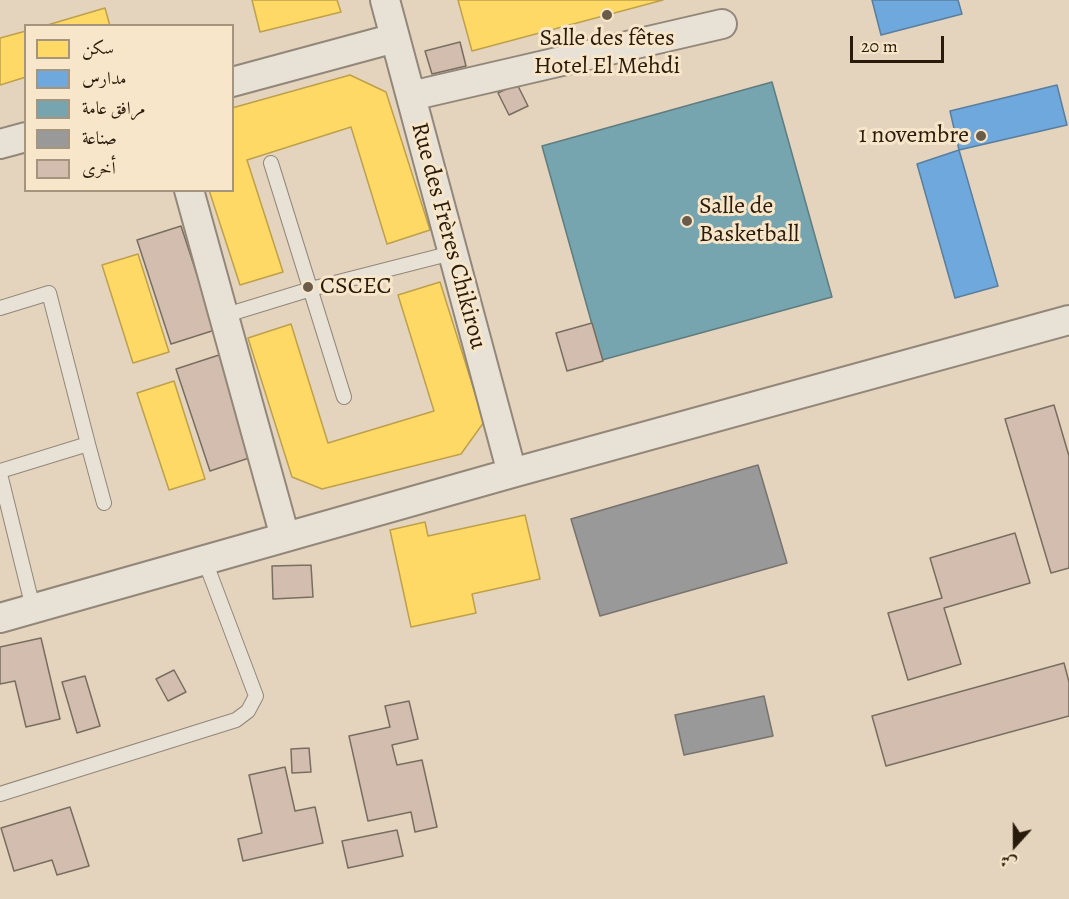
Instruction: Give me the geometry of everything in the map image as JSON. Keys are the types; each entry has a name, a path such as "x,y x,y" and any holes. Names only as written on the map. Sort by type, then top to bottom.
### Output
{"street":[{"name":"Rue des Frères Chikirou","path":"386,0 512,473"},
{"path":"411,96 722,24"},
{"path":"234,81 395,38"},
{"path":"0,144 24,138"},
{"path":"190,192 285,537"},
{"path":"0,618 512,473 1069,320"}],"lane":[{"path":"271,163 344,397"},
{"path":"223,316 311,289 452,253"},
{"path":"0,308 49,293 104,503"},
{"path":"33,608 0,472 88,444"},
{"path":"0,794 236,720 248,711 256,696 205,561"}],"building: سكن":[{"path":"252,0 337,0 341,12 260,32"},
{"path":"458,0 663,0 472,51"},
{"path":"105,8 109,24 51,24"},
{"path":"24,32 24,78 0,85 0,38"},
{"path":"350,75 386,92 430,230 387,244 351,127 247,160 283,272 240,285 210,192 234,192 234,107"},
{"path":"138,254 169,352 133,363 102,265"},
{"path":"440,282 484,422 461,454 322,489 292,477 248,338 291,324 328,443 434,411 398,295"},
{"path":"174,381 205,479 169,490 137,393"},
{"path":"525,515 540,579 472,594 476,613 411,627 390,530 425,522 428,536"}],"building: مدارس":[{"path":"872,0 958,0 962,14 881,35"},
{"path":"1057,85 1067,125 959,150 950,111"},
{"path":"959,150 998,286 955,298 917,164"}],"building: مرافق عامة":[{"name":"Salle de Basketball","path":"772,82 832,297 602,360 542,146"}],"building: صناعة":[{"path":"758,465 787,563 600,616 571,519"},
{"path":"764,696 773,736 684,755 675,715"}],"building: أخرى":[{"path":"460,42 466,66 432,74 425,51"},
{"path":"517,84 528,106 509,115 498,93"},
{"path":"181,226 215,330 171,344 137,240"},
{"path":"592,323 603,361 567,371 556,333"},
{"path":"219,355 252,457 210,471 176,369"},
{"path":"1054,405 1069,456 1069,568 1051,573 1005,419"},
{"path":"1015,533 1030,583 944,608 961,664 908,680 888,613 942,598 930,558"},
{"path":"311,565 313,597 273,599 272,566"},
{"path":"41,638 60,719 26,727 15,681 0,684 0,647"},
{"path":"1064,663 1069,682 1069,716 886,766 872,716"},
{"path":"174,670 186,692 168,701 156,679"},
{"path":"85,676 100,726 77,733 62,682"},
{"path":"409,701 418,739 392,745 397,765 422,760 437,827 415,832 411,812 368,821 349,736 390,727 385,706"},
{"path":"309,748 311,772 292,773 291,749"},
{"path":"285,767 295,811 315,807 323,843 243,861 238,839 262,833 249,775"},
{"path":"70,807 89,866 57,875 52,860 14,871 1,828"},
{"path":"397,830 403,856 348,868 342,841"}],"place":[{"name":"Salle des fêtes Hotel El Mehdi","path":"607,15"},
{"name":"1 novembre","path":"981,136"},
{"name":"Salle de Basketball","path":"687,221"},
{"name":"CSCEC","path":"308,287"}]}
